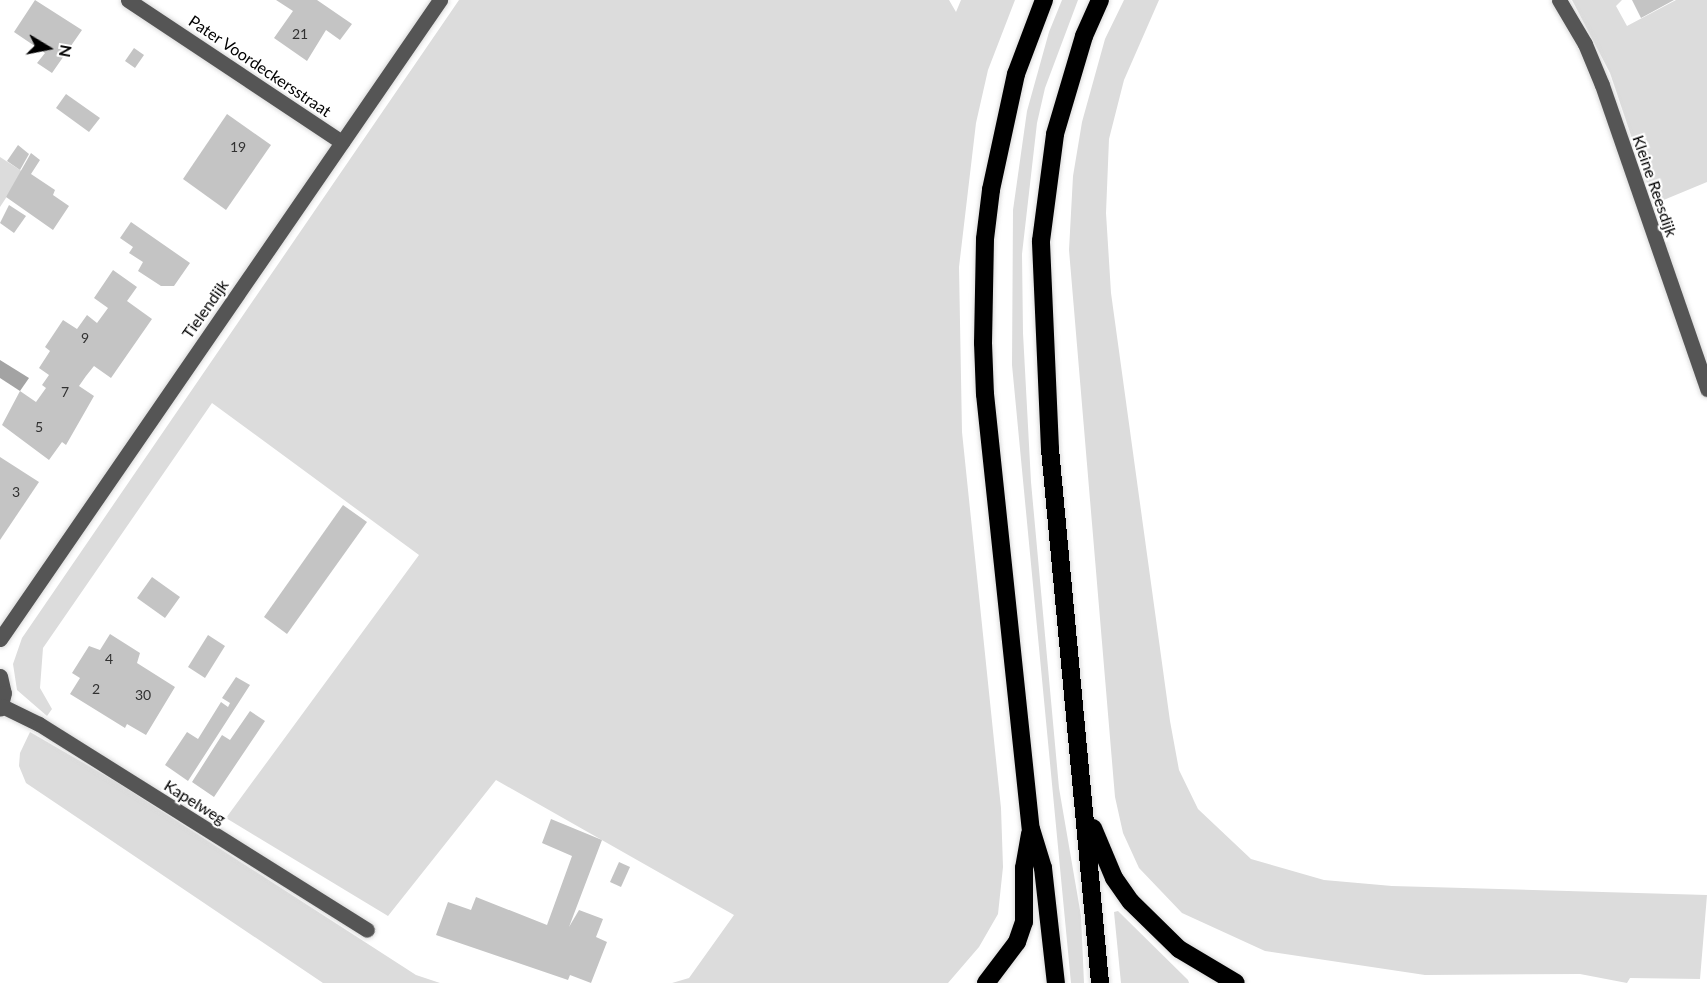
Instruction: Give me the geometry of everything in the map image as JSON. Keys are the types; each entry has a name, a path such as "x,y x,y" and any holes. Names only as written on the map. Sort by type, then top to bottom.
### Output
{"highway":[{"path":"1044,0 1016,74 1003,127 985,239 985,394 1031,829 1043,868 1056,983"},
{"path":"1100,0 1084,36 1055,134 1041,241 1050,449 1086,812 1100,983"},
{"path":"1086,812 1114,878 1131,902 1179,949 1236,983"},
{"path":"986,983 1017,942 1024,922 1024,868 1031,829"}],"street":[{"name":"Pater Voordeckersstraat","path":"128,0 342,142"},
{"name":"Tielendijk","path":"0,639 440,0"},
{"name":"Kleine Reesdijk","path":"1559,0 1585,44 1602,85 1707,389"},
{"path":"0,676 4,693 1,708"},
{"name":"Kapelweg","path":"1,708 39,724 367,930"}],"shaded area":[{"path":"459,0 949,0 956,12 961,0 1015,0 988,70 976,123 959,267 962,432 1001,808 1003,867 998,914 979,947 948,983 672,983 689,978 734,915 496,780 388,916 226,818 419,555 212,403 43,648 40,688 52,709 47,716 17,690 13,664 22,638"},
{"path":"1062,0 1078,0 1045,88 1037,123 1022,254 1023,333 1031,482 1059,788 1081,916 1084,983 1071,983 1012,365 1013,210 1027,111 1049,32"},
{"path":"1124,0 1159,0 1124,80 1109,139 1106,213 1111,293 1170,721 1179,770 1198,809 1251,859 1324,880 1392,886 1707,895 1700,979 1630,978 1627,983 1580,974 1425,975 1265,951 1182,913 1139,868 1123,833 1115,797 1069,250 1073,176 1082,122 1105,39"},
{"path":"1572,0 1622,0 1616,6 1627,26 1676,0 1707,0 1707,182 1654,204 1610,73"},
{"path":"0,157 23,172 0,207"},
{"path":"0,360 29,378 20,391 0,378"},
{"path":"30,732 118,783 416,975 440,983 323,983 26,783 19,766 20,753"},
{"path":"1118,911 1189,983 1121,983 1114,912"}],"building":[{"path":"35,0 82,30 52,73 37,63 45,53 14,32"},
{"path":"276,0 317,0 352,24 340,40 326,30 307,61 274,38 293,11"},
{"path":"1632,0 1674,0 1641,18"},
{"path":"134,48 144,55 135,68 125,61"},
{"path":"66,94 100,118 89,132 56,108"},
{"path":"227,114 271,145 226,210 183,179"},
{"path":"18,145 29,154 20,170 7,161"},
{"path":"31,153 40,160 31,174 55,190 53,195 69,206 53,230 6,197"},
{"path":"9,205 26,216 14,233 0,223"},
{"path":"131,222 190,263 174,286 161,286 138,271 143,262 129,253 133,247 120,238"},
{"path":"113,270 137,287 127,301 152,319 111,378 94,366 86,376 79,386 94,396 66,445 62,442 49,460 2,425 20,391 36,402 46,388 42,385 49,375 39,368 50,351 45,347 63,320 77,329 87,315 97,323 108,308 94,298"},
{"path":"0,457 39,482 0,540"},
{"path":"343,505 367,522 287,634 264,617"},
{"path":"152,577 180,597 165,618 137,598"},
{"path":"110,634 140,653 137,663 175,687 146,735 127,724 125,728 70,694 80,678 72,673 89,646 100,650"},
{"path":"208,635 225,646 205,678 188,667"},
{"path":"236,677 250,685 188,781 165,765 187,732 198,739 221,702 228,707 230,703 222,698"},
{"path":"250,711 265,721 214,797 192,782 222,735 230,740"},
{"path":"551,819 602,840 569,927 579,910 603,919 596,937 607,942 591,983 570,975 568,980 436,935 448,902 471,910 476,897 547,925 572,856 542,843"},
{"path":"619,862 630,867 621,887 610,882"}]}
